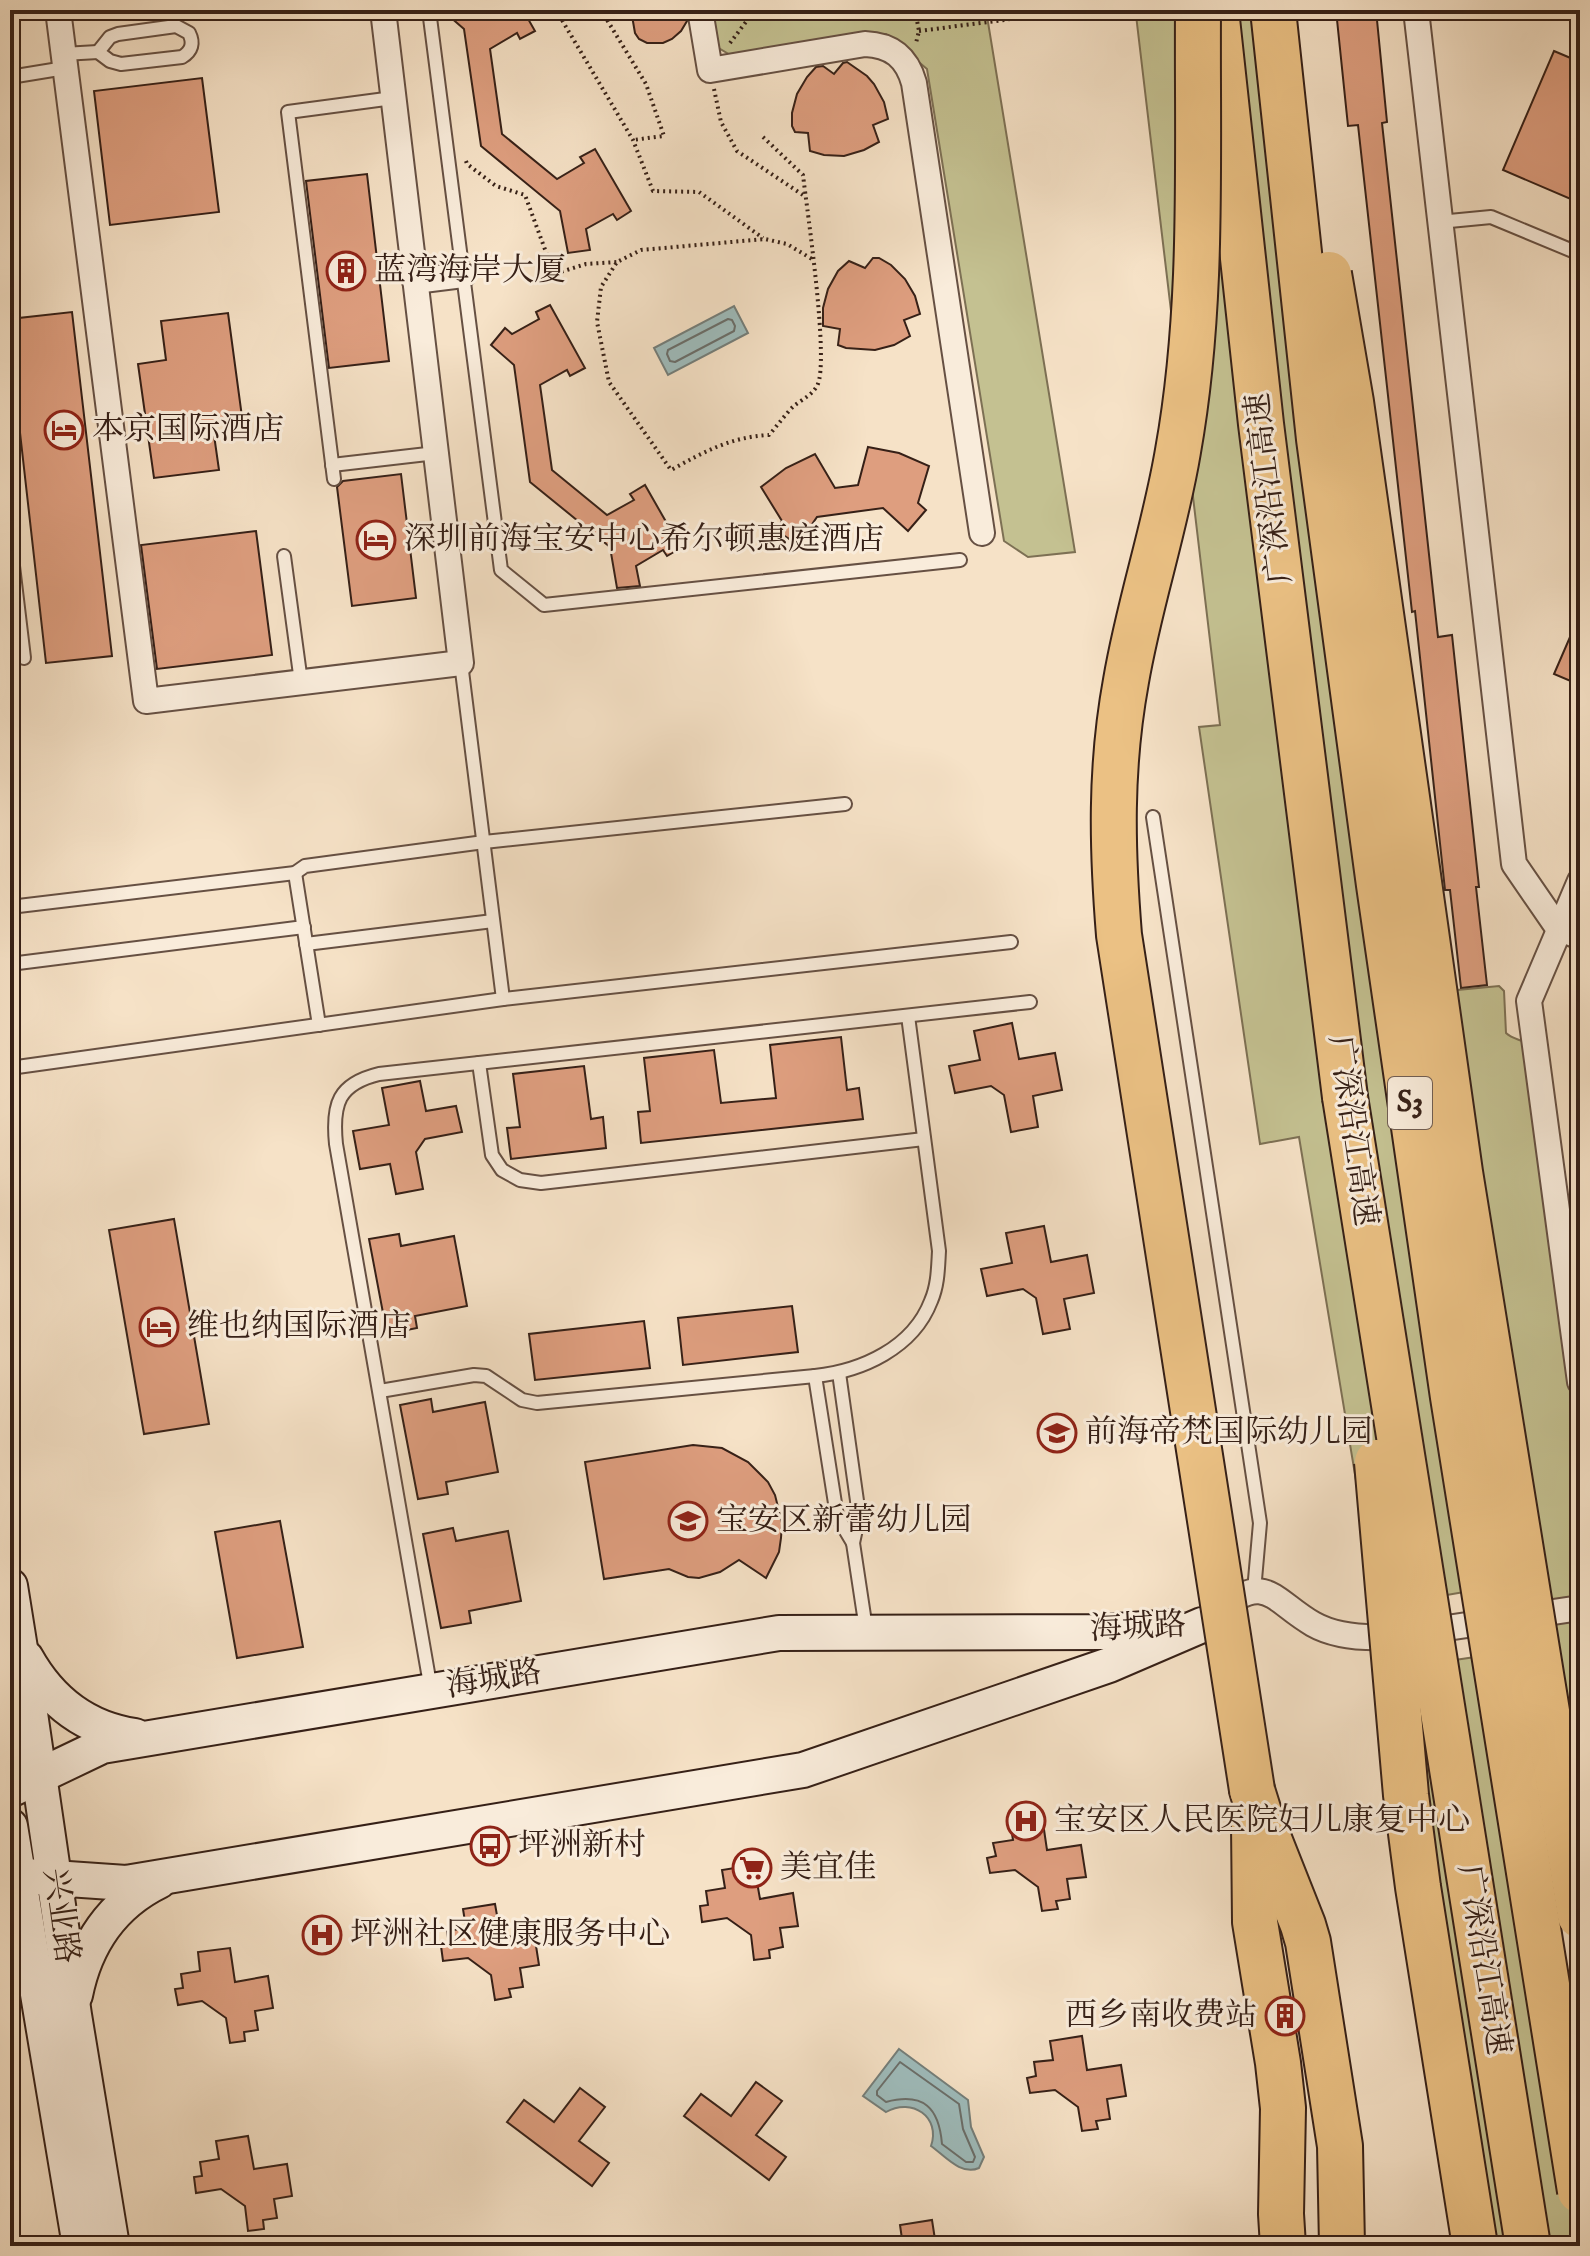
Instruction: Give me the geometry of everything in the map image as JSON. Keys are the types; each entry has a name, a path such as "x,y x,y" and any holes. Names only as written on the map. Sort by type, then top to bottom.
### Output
{"highway":[{"path":"1198,10 1196,268 1192,342 1178,451 1126,681 1113,785 1113,825 1119,935 1252,1790 1255,1922 1283,2108 1283,2246"},
{"name":"广深沿江高速","path":"1216,10 1261,424 1345,1097 1528,2246"},
{"name":"广深沿江高速","path":"1273,10 1319,439 1377,870 1453,1397 1580,2191"},
{"path":"1283,10 1351,402 1460,1172 1580,1916"},
{"path":"1345,1097 1406,1795 1475,2246"},
{"path":"1252,1790 1308,1942 1339,2136 1342,2246"}],"main road":[{"name":"兴业路","path":"10,1586 18,1637 25,1783 54,1878 112,2246"},
{"name":"海城路","path":"25,1783 102,1746 779,1633 1103,1632 1202,1625"},
{"name":"海城路","path":"14,1875 126,1883 803,1770 1109,1665 1202,1625"},
{"path":"18,1637 34,1673 60,1703 93,1725 112,1732 151,1738"},
{"name":"兴业路","path":"10,1826 14,1875 80,2246"},
{"path":"74,2015 75,1995 83,1965 108,1920 138,1893 175,1875"},
{"path":"10,1950 18,1961 40,2013"}],"street":[{"path":"58,10 146,701 461,663 383,10"},
{"path":"700,10 710,70 865,44 890,50 910,69 982,533"},
{"path":"1416,10 1514,864 1569,932"},
{"path":"415,281 463,275"},
{"path":"1580,881 1569,932 1529,1001 1580,1382"},
{"path":"1202,1625 1237,1595 1254,1591 1273,1595 1313,1624 1332,1632 1372,1637 1580,1608"}],"lane":[{"path":"429,10 501,570 544,605 960,560"},
{"path":"10,77 98,52 110,37 118,34 176,26 186,29 192,42 189,51 182,57 121,64 110,61 98,52"},
{"path":"334,479 288,112 393,98"},
{"path":"1439,223 1491,217 1580,254"},
{"path":"332,465 436,453"},
{"path":"10,541 24,658"},
{"path":"284,556 301,682"},
{"path":"461,663 503,999"},
{"path":"10,907 295,873 305,866 484,842 845,804"},
{"path":"1153,817 1260,1523 1254,1591"},
{"path":"295,873 319,1025"},
{"path":"306,944 493,921"},
{"path":"10,964 304,927"},
{"path":"10,1068 503,999 1011,942"},
{"path":"431,1690 336,1144 334,1123 341,1095 350,1085 379,1074 1030,1002"},
{"path":"380,1391 474,1375 486,1376 522,1400 537,1403 839,1373 877,1358 902,1341 922,1319 932,1300 938,1276 939,1251 908,1016"},
{"path":"479,1063 492,1155 502,1170 520,1180 541,1183 924,1139"},
{"path":"839,1373 859,1515 853,1543 867,1632"},
{"path":"815,1376 837,1516 853,1543"}],"path":[{"path":"556,10 633,140 653,191 699,192 765,239"},
{"path":"601,10 646,84 664,136 633,140"},
{"path":"755,10 710,70 721,122 737,151 806,197"},
{"path":"919,31 1065,12"},
{"path":"617,262 601,287 597,322 609,382 671,470 721,443 748,436 769,435 790,409 808,398 817,386 821,364 803,175 763,137"},
{"path":"464,149 467,164 486,179 496,186 525,195 554,274 586,264 617,262 641,250 765,239 787,244 812,259"}],"shaded area":[{"path":"710,10 986,10 1075,552 1028,557 1004,541 927,69 886,34 732,56 717,47"},
{"path":"1187,10 1277,10 1505,1585 1377,1607 1299,1137 1260,1144 1199,727 1220,725 1136,15"},
{"path":"1499,986 1504,991 1506,1033 1528,1044 1580,1436 1580,1837 1447,991"},
{"path":"1516,1651 1580,2051 1580,2246 1477,2246 1387,1670"}],"water":[{"path":"734,306 748,333 668,375 654,348"},
{"path":"899,2049 968,2100 971,2127 984,2157 979,2168 960,2167 931,2146 932,2126 922,2112 905,2107 886,2112 863,2096"}],"building":[{"path":"442,10 523,10 535,31 520,39 517,33 490,49 502,134 557,179 584,163 580,157 595,149 631,211 617,220 613,214 586,229 590,250 568,253 560,211 481,146 464,29"},
{"path":"631,10 685,10 687,21 672,39 663,43 647,43 635,33"},
{"path":"1336,10 1376,10 1387,122 1382,123 1438,637 1452,635 1487,985 1461,988 1450,890 1445,890 1358,125 1348,126"},
{"path":"1554,51 1580,62 1580,203 1503,170"},
{"path":"847,62 867,76 884,102 888,119 873,125 879,142 844,156 810,151 808,133 795,132 792,126 797,94 816,67 823,66 834,74"},
{"path":"202,78 219,212 110,225 94,91"},
{"name":"蓝湾海岸大厦","path":"367,174 389,361 329,368 306,181"},
{"path":"873,258 891,265 905,279 915,296 920,314 904,320 910,336 894,345 875,350 846,348 838,345 840,329 823,326 823,308 828,289 838,271 849,261 865,268"},
{"path":"550,305 585,368 570,376 567,370 540,385 552,470 607,515 634,500 630,494 645,485 681,548 667,556 663,550 636,566 640,586 617,588 610,547 530,482 514,365 491,345 505,328 512,334 539,319 536,312"},
{"path":"72,312 112,656 46,663 10,344 10,319"},
{"path":"228,313 242,417 212,421 219,470 154,478 138,364 166,360 161,321"},
{"path":"868,447 899,453 929,466 918,503 926,510 908,531 883,508 817,517 798,545 776,530 782,521 761,487 786,468 815,454 835,488 858,485"},
{"name":"深圳前海宝安中心希尔顿惠庭酒店","path":"401,474 416,598 352,606 337,487 343,481"},
{"path":"256,531 272,655 157,669 141,545"},
{"path":"1580,614 1580,685 1554,674"},
{"path":"1012,1023 1019,1059 1055,1053 1062,1090 1033,1096 1038,1127 1011,1132 1004,1095 991,1086 955,1093 949,1066 980,1060 974,1031"},
{"path":"841,1037 847,1090 859,1088 863,1119 641,1143 638,1112 650,1111 644,1058 714,1050 721,1103 776,1098 770,1045"},
{"path":"584,1066 591,1119 603,1117 606,1148 511,1159 507,1128 520,1127 513,1074"},
{"path":"420,1081 426,1111 456,1106 462,1132 425,1139 416,1152 423,1189 396,1194 390,1164 360,1169 353,1131 389,1125 382,1088"},
{"path":"174,1219 209,1424 144,1434 109,1230"},
{"path":"1044,1226 1051,1262 1087,1255 1094,1293 1064,1299 1070,1329 1043,1334 1036,1298 1023,1289 987,1296 981,1269 1012,1263 1006,1233"},
{"path":"399,1234 401,1246 454,1236 467,1306 415,1316 417,1328 387,1334 369,1239"},
{"path":"792,1306 798,1352 683,1365 678,1318"},
{"path":"644,1321 650,1368 535,1380 529,1334"},
{"path":"431,1399 433,1412 485,1402 498,1472 446,1482 448,1494 418,1499 400,1405"},
{"path":"693,1445 722,1448 748,1462 768,1482 775,1495 782,1523 779,1552 766,1578 739,1560 720,1572 699,1578 669,1569 604,1579 585,1462"},
{"path":"280,1521 303,1647 237,1658 215,1532"},
{"path":"453,1528 456,1541 508,1531 521,1601 469,1611 471,1623 441,1628 423,1534"},
{"path":"1042,1816 1047,1850 1081,1845 1086,1877 1067,1879 1070,1899 1056,1901 1058,1909 1042,1911 1038,1887 1015,1870 990,1873 987,1858 996,1856 993,1843 1013,1840 1010,1821"},
{"path":"754,1865 760,1899 793,1893 798,1926 780,1928 783,1947 769,1950 770,1958 754,1960 751,1935 727,1918 702,1922 700,1906 708,1905 706,1891 725,1888 722,1870"},
{"path":"495,1904 501,1938 534,1933 539,1965 520,1968 523,1987 509,1989 511,1997 495,2000 491,1975 468,1958 443,1961 441,1946 449,1945 447,1931 466,1928 463,1909"},
{"path":"230,1948 235,1982 268,1976 273,2008 255,2011 258,2030 244,2032 245,2041 230,2043 226,2018 202,2001 178,2005 175,1989 183,1988 181,1974 200,1971 198,1952"},
{"path":"1082,2036 1087,2070 1121,2065 1126,2096 1107,2099 1110,2119 1096,2121 1098,2129 1082,2131 1078,2107 1055,2090 1030,2093 1027,2078 1036,2076 1034,2062 1053,2060 1050,2041"},
{"path":"756,2082 782,2101 756,2135 786,2157 769,2180 684,2116 701,2094 731,2116"},
{"path":"580,2088 605,2107 579,2141 609,2163 592,2186 507,2122 524,2100 554,2122"},
{"path":"248,2136 254,2169 287,2164 292,2196 274,2199 277,2218 263,2220 264,2229 248,2231 245,2206 221,2189 196,2193 194,2177 202,2176 200,2162 219,2159 216,2141"},
{"path":"932,2220 936,2246 903,2246 900,2225"}],"place":[{"name":"蓝湾海岸大厦","path":"346,271"},
{"name":"本京国际酒店","path":"64,430"},
{"name":"深圳前海宝安中心希尔顿惠庭酒店","path":"376,540"},
{"name":"维也纳国际酒店","path":"159,1327"},
{"name":"前海帝梵国际幼儿园","path":"1057,1433"},
{"name":"宝安区新蕾幼儿园","path":"688,1521"},
{"name":"宝安区人民医院妇儿康复中心","path":"1026,1821"},
{"name":"坪洲新村","path":"490,1846"},
{"name":"美宜佳","path":"752,1868"},
{"name":"坪洲社区健康服务中心","path":"322,1935"},
{"name":"西乡南收费站","path":"1285,2016"}]}
